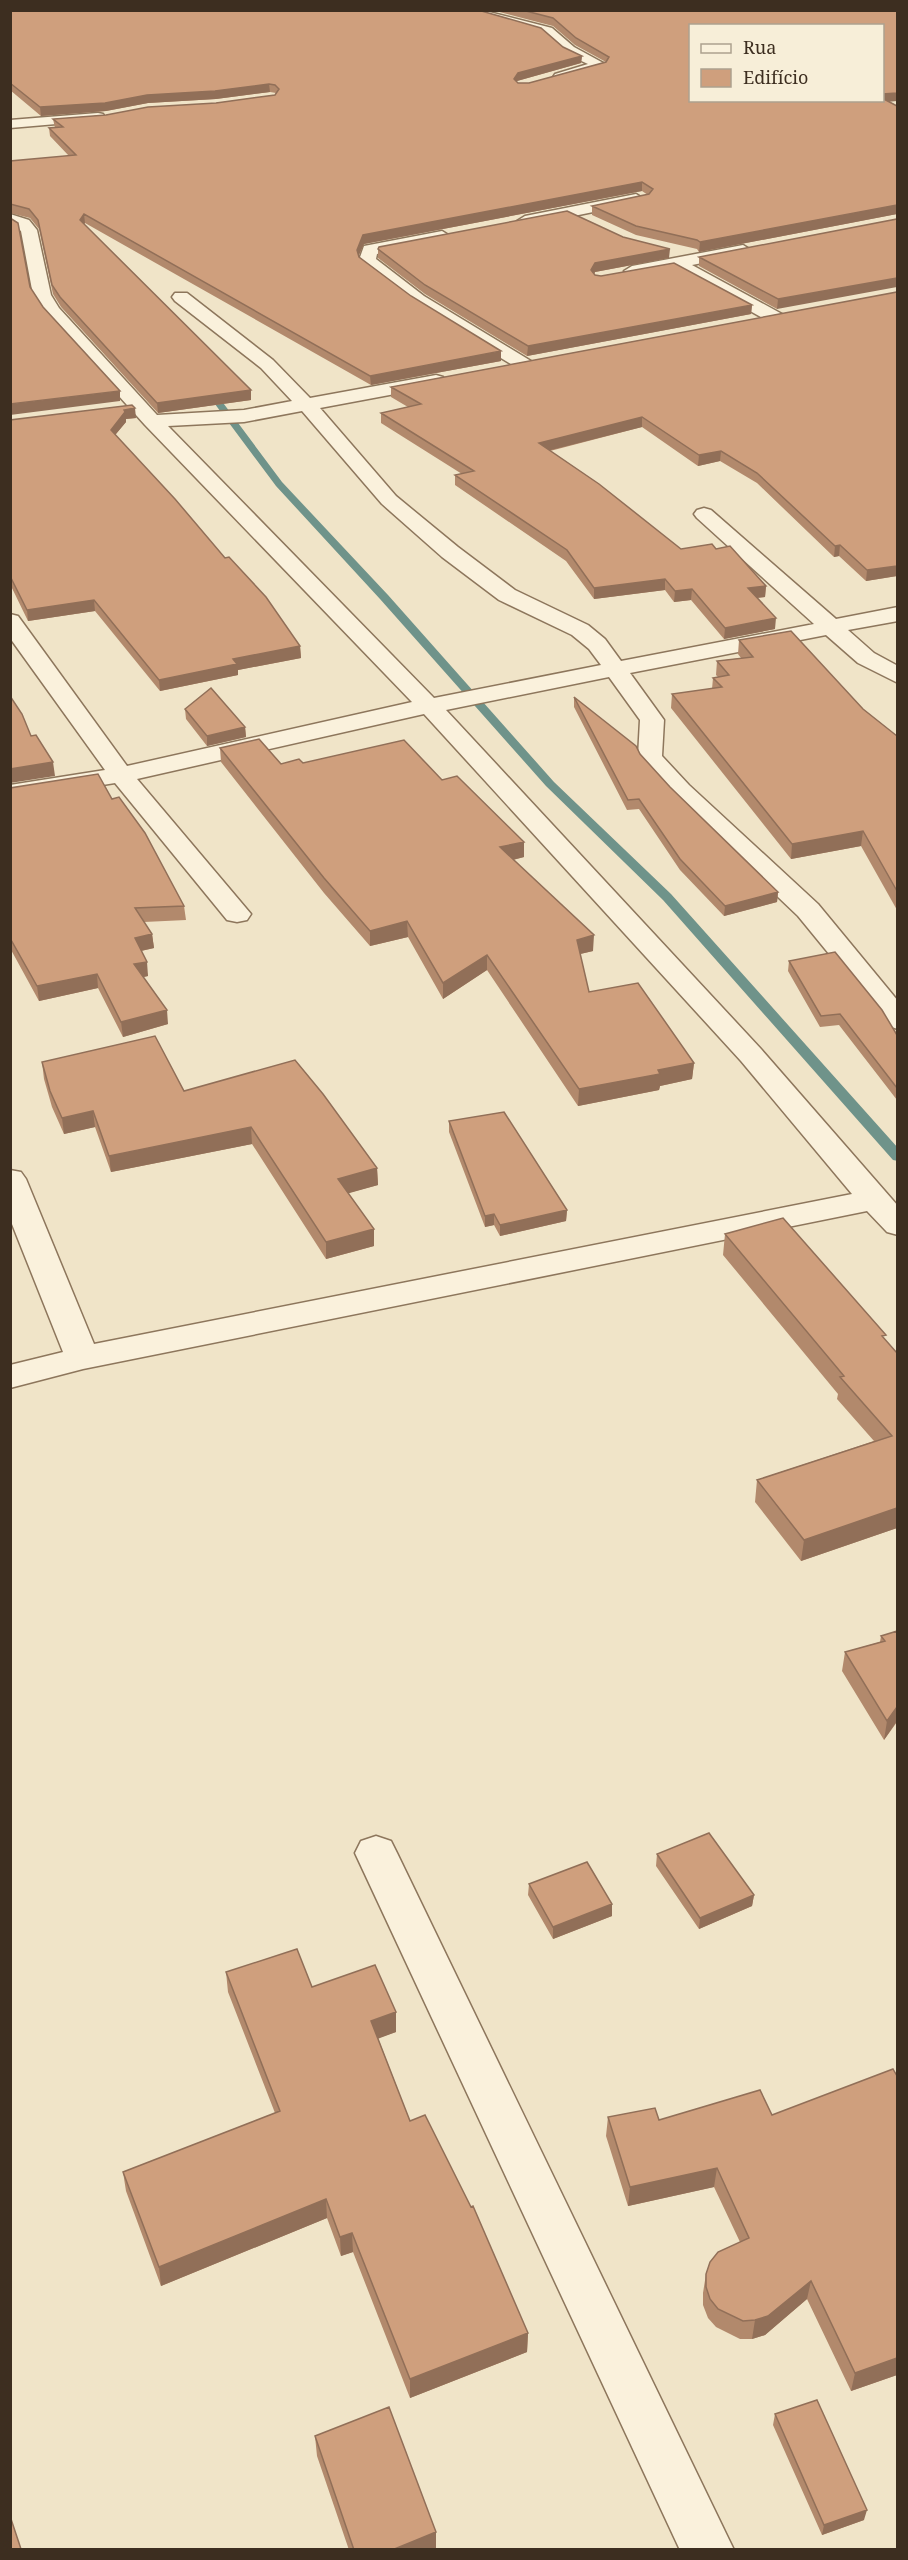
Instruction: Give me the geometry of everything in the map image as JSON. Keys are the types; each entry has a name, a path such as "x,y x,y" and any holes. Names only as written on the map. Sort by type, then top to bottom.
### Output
{"street":[{"path":"464,10 547,31 569,50 600,66 547,80"},
{"path":"10,124 118,115"},
{"path":"513,223 642,198"},
{"path":"571,213 591,222"},
{"path":"10,219 23,224 29,230 42,295 52,311 136,413 464,742 751,1055 897,1225"},
{"path":"455,233 370,250 367,260 417,300 525,365"},
{"path":"611,275 763,247"},
{"path":"659,249 705,258"},
{"path":"676,263 776,318"},
{"path":"181,297 267,364 307,405 389,500 450,552 507,595 580,630 597,644 652,720 650,757 680,790 808,910 897,1020"},
{"path":"746,324 796,313"},
{"path":"494,371 545,361"},
{"path":"136,413 224,418 244,416 450,379"},
{"path":"704,514 866,658 897,676"},
{"path":"10,793 121,775 428,706 897,614"},
{"path":"10,621 121,775 237,914"},
{"path":"10,1179 83,1358"},
{"path":"10,1377 83,1358 874,1200"},
{"path":"376,1853 708,2550"}],"building":[{"path":"10,10 478,10 541,28 563,47 582,56 518,73 514,79 518,83 529,83 606,62 609,57 576,38 553,18 522,10 897,10 897,93 884,94 884,24 689,24 689,102 884,102 884,99 897,106 897,205 700,242 636,226 592,206 649,194 653,189 642,182 363,235 357,250 359,257 411,296 501,351 370,376 84,214 80,220 251,390 157,403 60,297 52,285 38,220 29,209 10,204 10,161 76,155 49,128 63,127 53,119 106,115 148,107 216,103 275,95 279,89 269,84 215,91 147,95 105,103 40,107 10,83"},
{"path":"567,211 623,237 670,249 595,263 591,270 595,275 601,276 674,263 752,305 528,346 425,285 378,249"},
{"path":"10,218 18,223 30,287 43,307 120,391 10,404"},
{"path":"897,219 897,278 778,299 699,257"},
{"path":"897,292 897,566 867,570 840,545 835,546 757,473 721,451 699,455 642,417 539,443 599,484 681,549 712,544 716,549 730,546 766,586 748,588 776,618 725,628 692,589 675,591 665,579 594,588 567,550 455,475 474,471 381,413 421,404 391,387"},
{"path":"132,405 135,408 124,410 125,412 111,430 175,499 225,558 229,557 266,597 300,646 233,659 237,664 159,680 94,600 27,610 10,576 10,420"},
{"path":"791,631 863,709 897,736 897,891 863,831 792,844 672,694 722,687 713,678 729,675 717,661 753,657 739,640"},
{"path":"211,688 245,727 207,736 185,709"},
{"path":"10,696 22,714 31,736 36,735 53,762 10,769"},
{"path":"574,697 636,746 640,754 670,787 778,892 725,906 680,859 639,799 628,800"},
{"path":"259,739 281,764 299,759 303,763 404,740 442,780 457,776 524,842 500,847 594,935 577,940 589,992 638,983 694,1063 658,1070 660,1074 579,1089 487,955 443,983 407,921 370,931 324,878 220,748"},
{"path":"98,774 112,799 119,797 145,833 184,906 135,908 152,934 135,938 147,962 134,964 167,1010 121,1022 97,974 37,986 10,938 10,788"},
{"path":"835,952 882,1010 897,1035 897,1088 840,1014 821,1016 789,961"},
{"path":"155,1036 184,1091 295,1060 377,1168 338,1179 374,1229 326,1242 251,1127 109,1156 93,1111 62,1118 50,1091 42,1062"},
{"path":"504,1112 567,1210 500,1225 494,1214 485,1216 449,1121"},
{"path":"783,1218 886,1335 882,1336 897,1353 897,1508 804,1540 757,1480 892,1436 840,1377 844,1376 725,1234"},
{"path":"897,1631 897,1707 887,1721 845,1652 885,1641 881,1636"},
{"path":"709,1833 754,1895 700,1918 657,1854"},
{"path":"587,1862 612,1904 553,1927 529,1884"},
{"path":"297,1949 312,1987 375,1965 396,2012 371,2021 410,2121 425,2115 471,2207 473,2206 528,2333 410,2379 352,2233 340,2237 326,2199 159,2267 123,2172 280,2111 226,1972"},
{"path":"893,2069 897,2076 897,2358 855,2373 811,2281 768,2316 755,2320 743,2321 718,2309 710,2299 706,2287 706,2274 710,2262 718,2252 749,2238 717,2168 630,2187 608,2117 655,2108 659,2120 760,2090 772,2115"},
{"path":"817,2400 867,2510 824,2525 775,2414"},
{"path":"389,2407 436,2532 392,2550 354,2550 315,2436"},
{"path":"10,2516 21,2549 21,2550 10,2550"}],"waterway":[{"path":"209,390 279,484 384,597 550,784 667,897 898,1157"}]}
